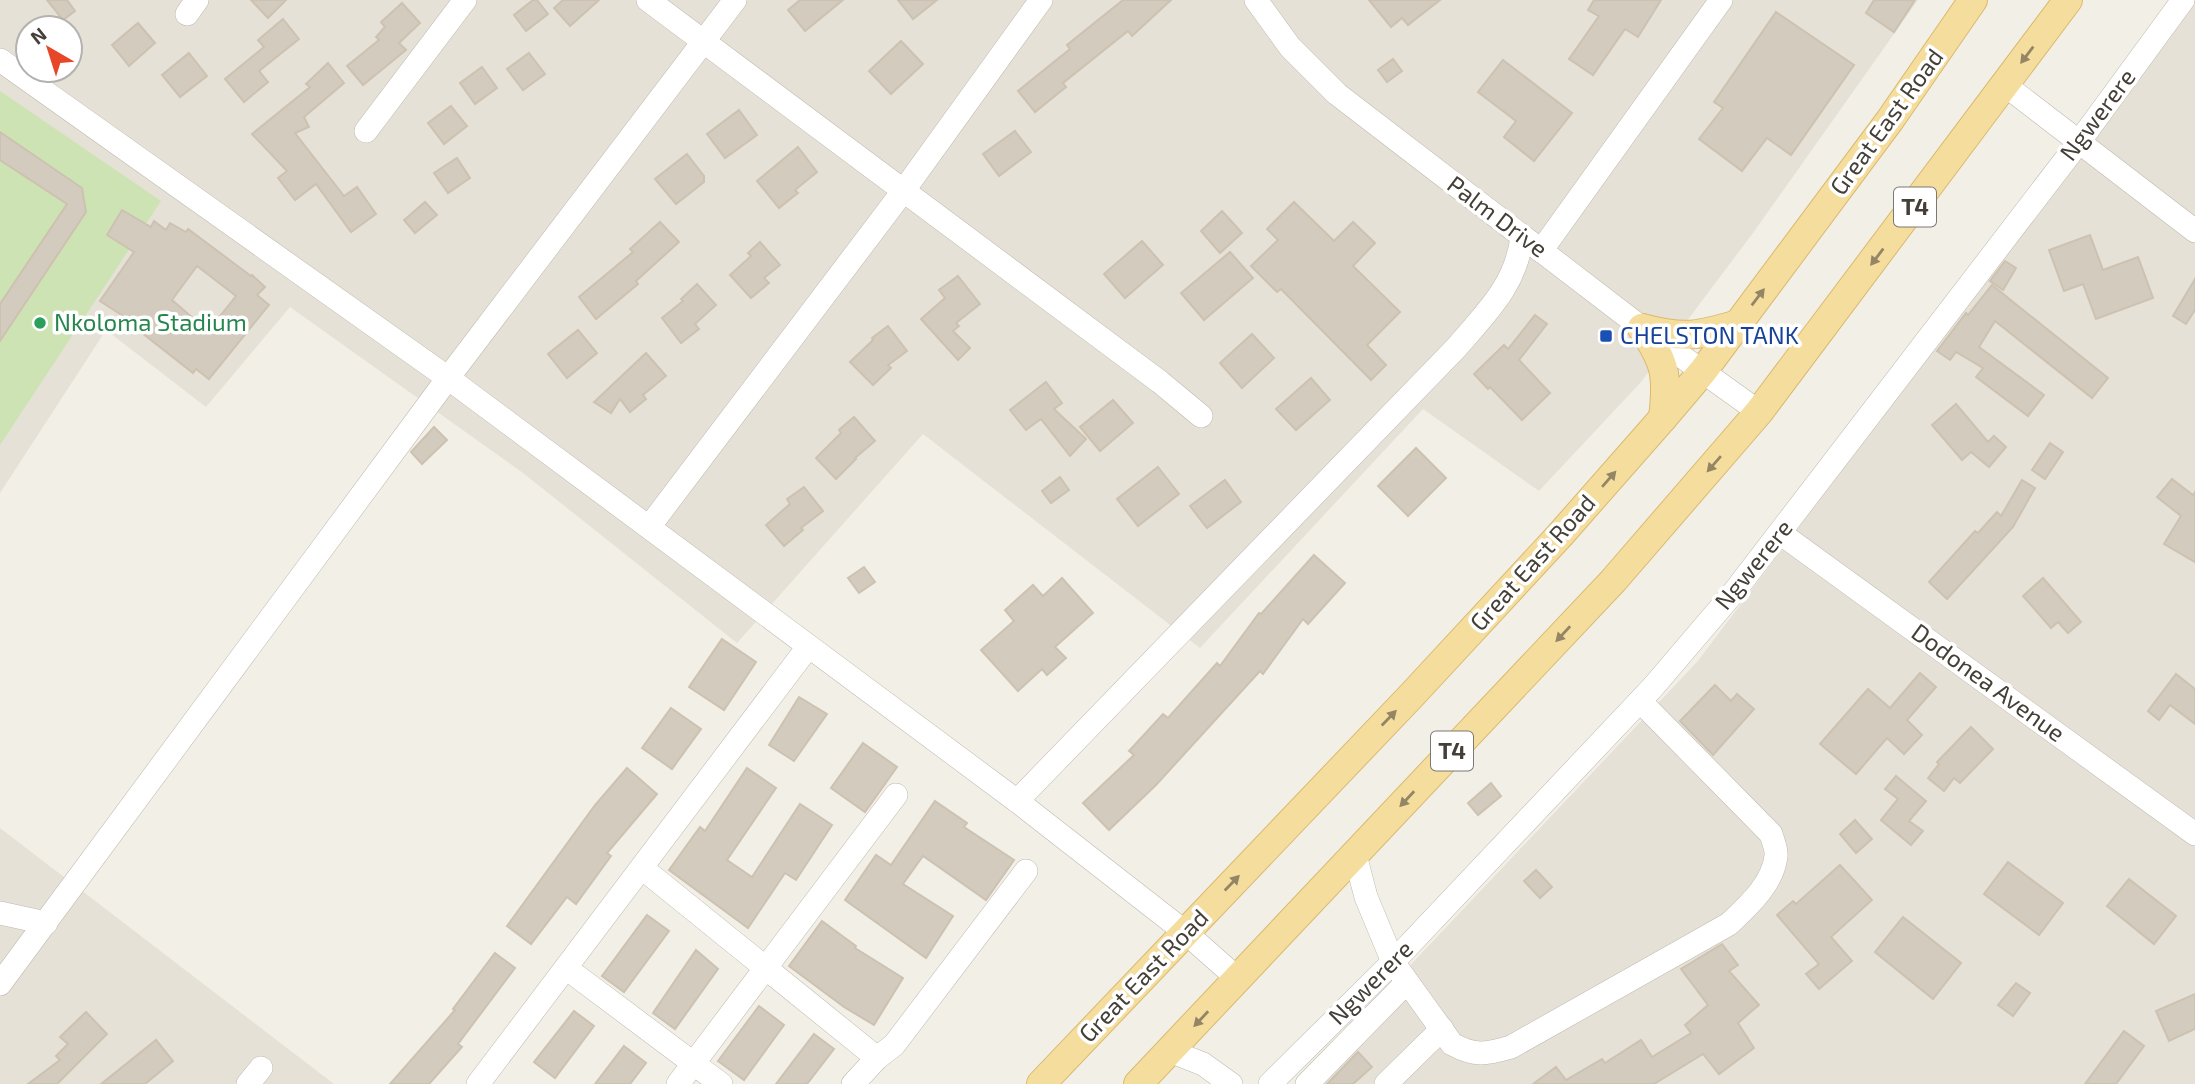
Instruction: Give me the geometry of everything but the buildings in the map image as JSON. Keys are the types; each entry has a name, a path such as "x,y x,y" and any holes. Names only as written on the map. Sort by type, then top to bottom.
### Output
{"main road":[{"name":"Great East Road","path":"1041,1084 1439,665 1561,534 1663,418 1703,371 1890,120 1973,0"},
{"name":"T4","path":"1139,1084 1613,581 1759,412 2068,0"},
{"path":"1642,328 1673,337 1706,334 1738,324"},
{"path":"1642,328 1660,355 1667,386 1663,418"}],"street":[{"path":"366,131 465,0"},
{"path":"648,0 1160,382 1201,416"},
{"path":"0,984 448,378 735,0"},
{"path":"649,527 904,190 1041,0"},
{"name":"Palm Drive","path":"1256,0 1290,47 1337,94 1642,328 1759,412"},
{"path":"1541,251 1721,0"},
{"name":"Ngwerere","path":"1270,1084 1393,962 1640,701 1726,602 2079,142 2183,0"},
{"path":"0,60 448,378 649,527 1017,801 1185,932 1238,979"},
{"path":"2005,85 2195,231"},
{"path":"1017,801 1456,348 1510,281 1519,258 1522,237"},
{"name":"Dodonea Avenue","path":"1780,533 2195,834"},
{"path":"478,1084 808,647"},
{"path":"1354,855 1366,897 1393,962 1452,1044 1466,1051 1486,1055 1511,1046 1729,924 1752,902 1770,877 1777,855 1771,835 1640,701"},
{"path":"678,1084 896,795"},
{"path":"642,868 877,1058"},
{"path":"853,1084 877,1058 894,1045 1026,871"},
{"path":"0,914 46,923"},
{"path":"566,968 721,1084"},
{"path":"1307,1084 1407,982"},
{"path":"1386,1084 1442,1029"},
{"path":"1170,1051 1203,1064 1231,1084"}],"shaded area":[{"path":"0,0 1918,0 1753,233 1641,382 1539,491 1423,409 1200,648 923,434 737,643 523,473 290,307 206,407 106,330 0,493"},
{"path":"2195,3 2195,1084 1298,1084 1697,662"},
{"path":"0,828 334,1084 0,1084"}],"green space":[{"name":"Nkoloma Stadium","path":"0,91 161,201 0,445"}],"place":[{"name":"Nkoloma Stadium","path":"40,323"},
{"name":"CHELSTON TANK","path":"1606,336"}]}
